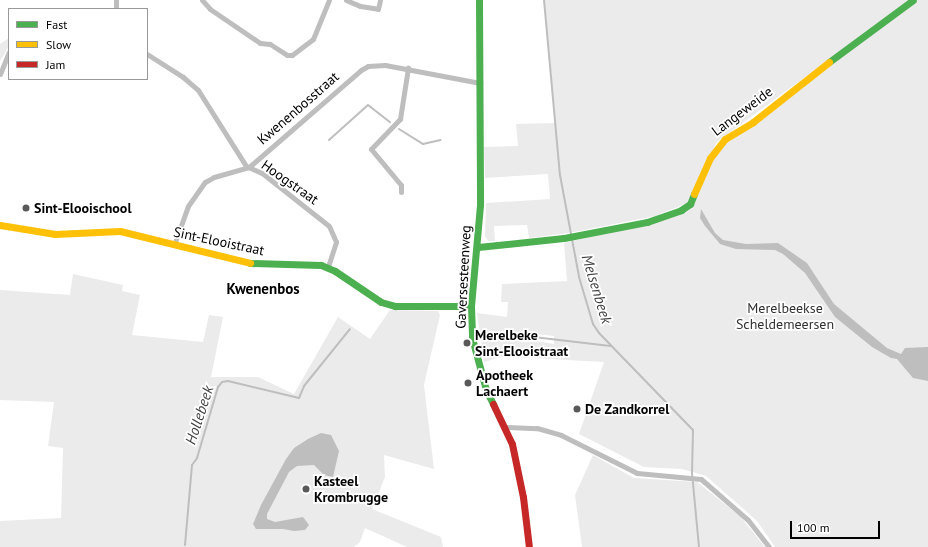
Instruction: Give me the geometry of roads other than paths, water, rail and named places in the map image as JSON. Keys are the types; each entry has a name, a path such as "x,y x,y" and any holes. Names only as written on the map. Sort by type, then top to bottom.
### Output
{"street":[{"path":"202,0 210,9 256,40 270,44 287,55 292,55 313,39 329,0"},
{"path":"346,0 360,6 378,9 380,0"},
{"name":"Gaversesteenweg","path":"478,0 480,83 478,247 471,306 472,338 476,358 486,390 504,427 517,466 529,547"},
{"name":"Langeweide","path":"478,247 566,238 653,220 685,208 698,188 716,147 725,139 753,122 856,40 913,0"},
{"path":"0,74 1,66 8,54"},
{"name":"Hoogstraat","path":"148,55 183,77 198,90 242,163 262,173 329,226 336,242 328,266"},
{"name":"Kwenenbosstraat","path":"174,245 183,217 201,187 214,177 248,167 361,70 377,65 408,68 468,83 480,83"},
{"path":"401,192 401,185 371,149 400,119 408,68"},
{"name":"Sint-Elooistraat","path":"0,226 55,234 120,231 250,263 313,264 328,266 381,302 395,306 471,306"},
{"path":"504,427 537,428 562,435 637,473 697,478 704,482 748,520 769,547"}],"waterway":[{"name":"Melsenbeek","path":"544,0 560,175 579,277 593,324 599,333 693,430 692,473 699,547"},
{"path":"329,140 368,105 390,122"},
{"path":"399,129 423,144 441,140"},
{"name":"Hollebeek","path":"185,545 192,465 197,458 218,387 222,382 228,381 299,398 304,386 350,329"},
{"path":"525,336 610,346"}],"place":[{"name":"Sint-Elooischool","path":"26,208"},
{"name":"Merelbeke Sint-Elooistraat","path":"467,343"},
{"name":"Apotheek Lachaert","path":"468,383"},
{"name":"De Zandkorrel","path":"577,409"},
{"name":"Kasteel Krombrugge","path":"306,489"}],"district":[{"name":"Kwenenbos","path":"263,289"}],"park label":[{"name":"Merelbeekse Scheldemeersen","path":"785,316"}]}
